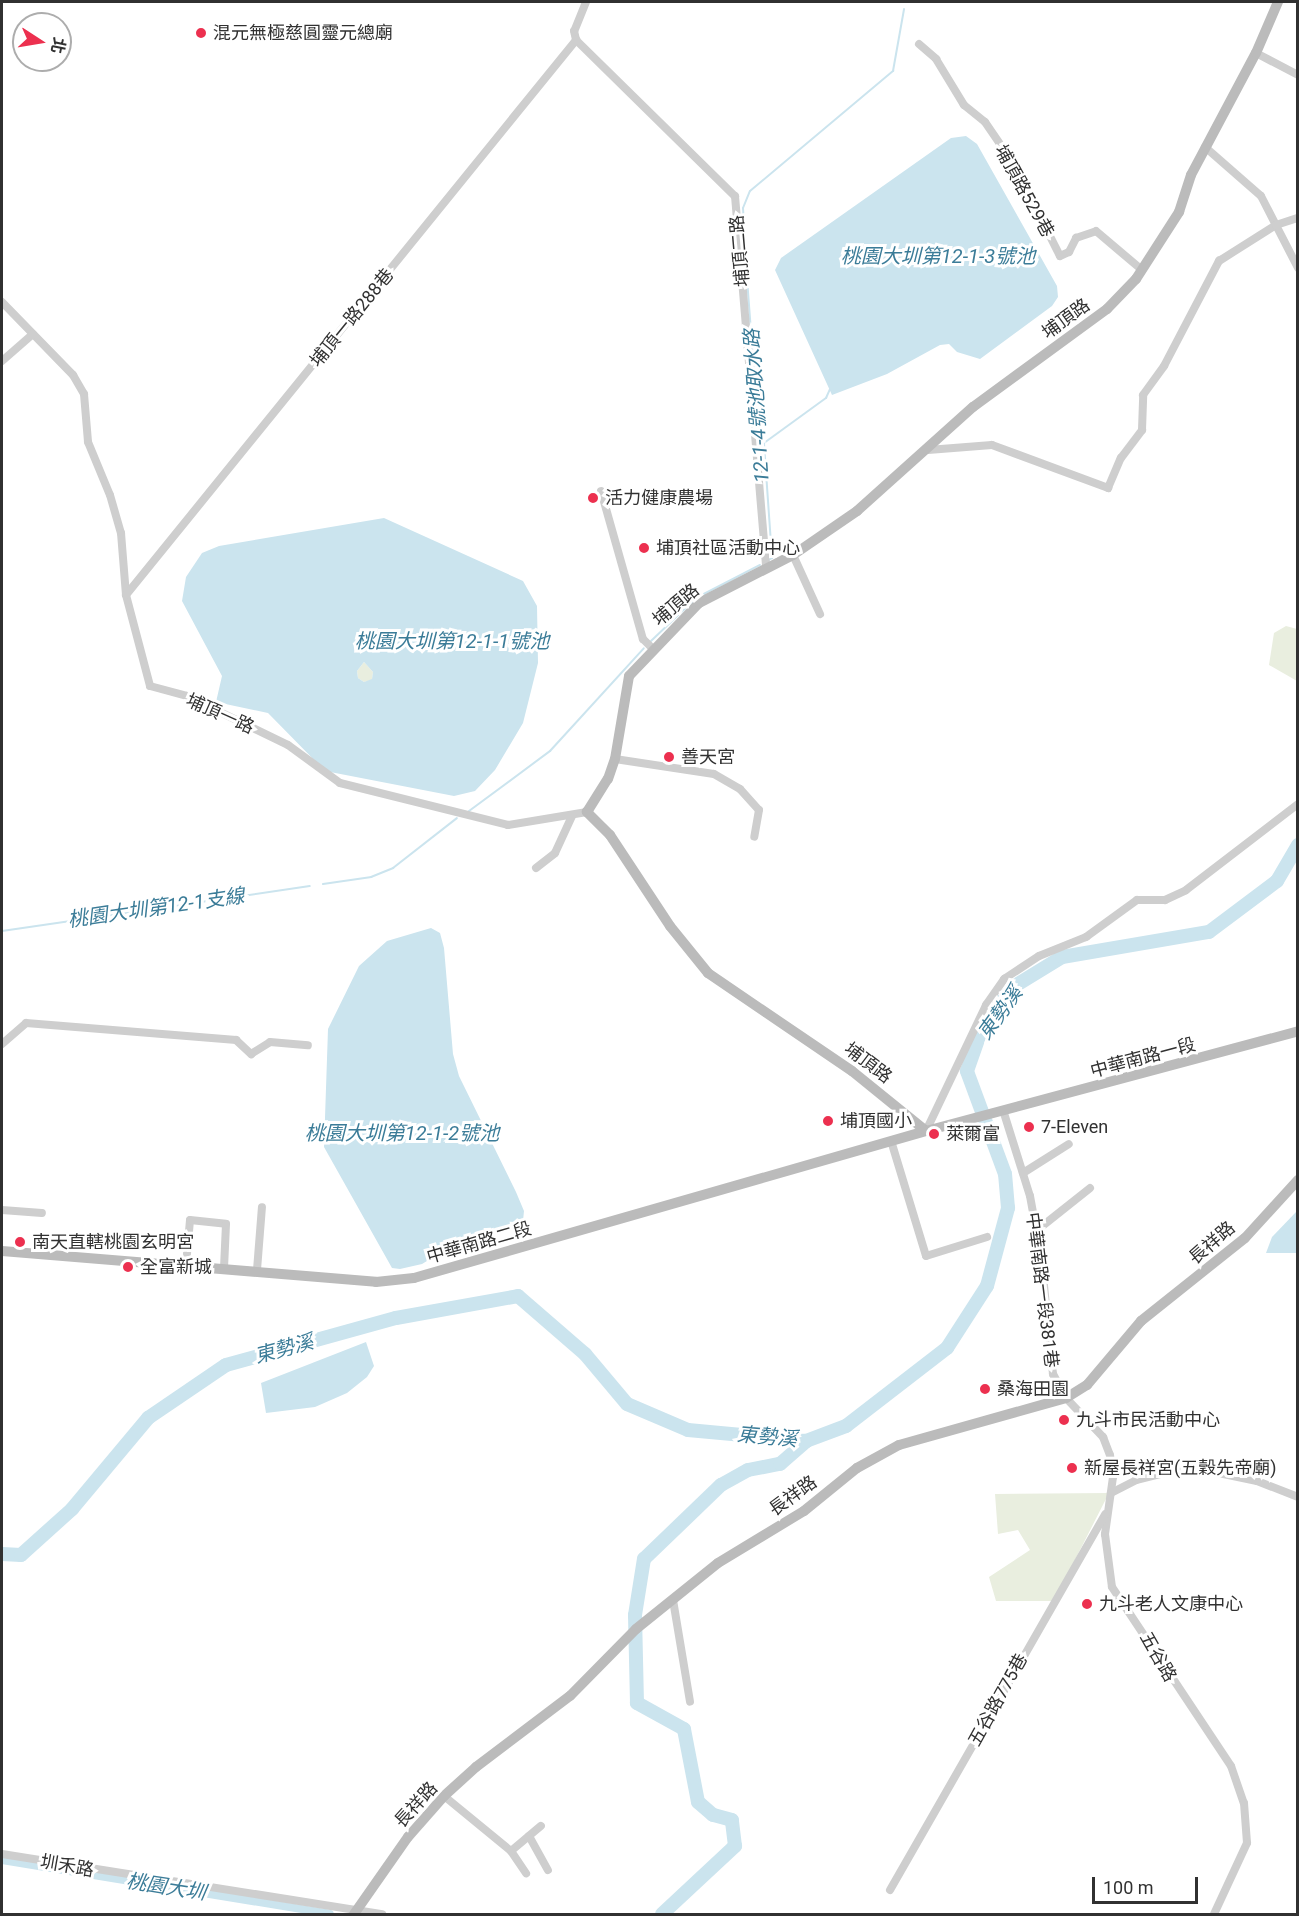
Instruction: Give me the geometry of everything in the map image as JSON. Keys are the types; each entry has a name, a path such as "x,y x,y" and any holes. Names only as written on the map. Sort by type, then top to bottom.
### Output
{"street":[{"path":"576,40 574,31 586,2"},
{"name":"埔頂路","path":"926,1131 852,1071 708,973 670,926 610,835 587,812 608,779 615,759 628,676 652,648 699,603 793,555 857,511 928,450 972,407 1107,309 1143,270 1179,212 1191,175 1256,53 1278,2"},
{"name":"埔頂二路","path":"576,40 735,196 766,568"},
{"name":"埔頂一路288巷","path":"126,595 576,40"},
{"name":"埔頂路529巷","path":"920,44 936,59 964,105 985,122 1013,163 1059,256 1069,252 1076,238 1096,231 1143,270"},
{"path":"1256,53 1298,75"},
{"path":"1205,147 1261,196 1298,267"},
{"path":"928,450 992,444 1108,488 1121,458 1142,430 1143,395 1164,366 1219,261 1276,225 1298,218"},
{"name":"埔頂一路","path":"2,302 73,375 84,394 88,442 110,495 121,533 126,595 150,686 187,696 288,745 340,783 508,825 587,812"},
{"path":"2,361 33,334"},
{"path":"601,491 643,639 652,648"},
{"path":"793,555 820,614"},
{"path":"615,759 714,774 740,789 759,810 754,837"},
{"path":"926,1131 986,1005 1004,979 1039,956 1086,937 1137,900 1165,900 1186,890 1298,804"},
{"path":"536,868 555,853 572,816"},
{"path":"2,1044 26,1023 236,1040 251,1054 270,1042 308,1045"},
{"name":"中華南路一段","path":"952,1125 1298,1031"},
{"name":"中華南路一段381巷","path":"999,1111 1023,1173 1036,1231 1053,1374 1066,1398"},
{"name":"中華南路二段","path":"2,1251 257,1270 376,1282 414,1278 892,1144 926,1131 952,1125"},
{"path":"1023,1173 1069,1143"},
{"path":"892,1144 926,1256 987,1237"},
{"name":"長祥路","path":"355,1913 408,1837 444,1796 476,1767 570,1696 640,1627 718,1563 794,1518 857,1468 899,1445 1066,1398 1087,1385 1141,1321 1245,1238 1298,1180"},
{"path":"1036,1231 1090,1188"},
{"path":"257,1270 262,1207"},
{"path":"2,1210 42,1213"},
{"path":"186,1265 190,1220 226,1224 224,1268"},
{"name":"五谷路","path":"1066,1398 1103,1437 1113,1477 1107,1510 1106,1559 1112,1587 1231,1766 1244,1803 1247,1843 1214,1914"},
{"path":"1111,1492 1136,1480 1169,1472 1209,1471 1257,1481 1298,1497"},
{"name":"五谷路775巷","path":"890,1890 1107,1510"},
{"path":"673,1600 690,1702"},
{"path":"444,1796 511,1851 526,1873"},
{"path":"511,1851 541,1826"},
{"path":"529,1836 548,1870"},
{"name":"圳禾路","path":"2,1854 355,1913 382,1914"}],"shaded area":[{"path":"1286,626 1297,629 1297,681 1269,665 1274,633"},
{"path":"364,662 373,672 372,680 364,682 358,678 357,671"},
{"path":"1109,1493 1054,1601 996,1601 989,1577 1030,1550 1018,1530 998,1534 995,1494"}],"water":[{"name":"桃園大圳第12-1-3號池","path":"966,136 977,144 1057,286 1058,297 1052,306 980,359 957,352 949,344 940,345 887,374 832,395 775,270 781,258 951,138"},
{"name":"桃園大圳第12-1-1號池","path":"384,518 523,581 537,606 538,663 523,723 495,770 475,791 454,796 325,771 268,713 216,702 222,676 182,601 186,577 202,553 219,546","holes":["364,662 373,672 372,679 364,682 358,678 357,671"]},
{"name":"桃園大圳第12-1-2號池","path":"431,928 440,933 444,948 453,1054 459,1076 524,1211 523,1221 512,1229 455,1244 422,1264 400,1269 392,1268 324,1147 328,1029 359,966 387,941"},
{"path":"1297,1211 1297,1253 1266,1253 1272,1237"},
{"path":"366,1342 374,1366 367,1377 347,1393 315,1407 266,1413 261,1383"}],"waterway":[{"name":"12-1-4號池取水路","path":"745,246 743,208 750,191 893,71 904,9"},
{"name":"12-1-4號池取水路","path":"745,252 760,450"},
{"name":"12-1-4號池取水路","path":"769,560 772,558 764,443 826,398 830,389"},
{"name":"桃園大圳第12-1支線","path":"651,641 696,598 760,565"},
{"name":"桃園大圳第12-1支線","path":"469,811 550,751 644,648"},
{"name":"桃園大圳第12-1支線","path":"323,884 371,877 393,868 457,818"},
{"name":"東勢溪","path":"2,1554 21,1555 72,1509 148,1418 226,1365 396,1318 518,1296 585,1354 627,1404 688,1430 806,1441 846,1426 947,1348 987,1286 1008,1208 1005,1174 967,1071 981,1031 1013,987 1062,957 1209,932 1277,881 1298,845"},
{"name":"桃園大圳第12-1支線","path":"2,931 310,886"},
{"path":"662,1914 735,1846 732,1820 713,1815 698,1802 684,1729 637,1703 635,1615 644,1559 721,1485 748,1470 780,1464 806,1441"},
{"name":"桃園大圳","path":"2,1860 330,1914"}],"place":[{"name":"混元無極慈圓靈元總廟","path":"201,33"},
{"name":"活力健康農場","path":"593,498"},
{"name":"埔頂社區活動中心","path":"644,548"},
{"name":"善天宮","path":"669,757"},
{"name":"埔頂國小","path":"828,1121"},
{"name":"7-Eleven","path":"1029,1127"},
{"name":"萊爾富","path":"934,1134"},
{"name":"南天直轄桃園玄明宮","path":"20,1242"},
{"name":"全富新城","path":"128,1267"},
{"name":"桑海田園","path":"985,1389"},
{"name":"九斗市民活動中心","path":"1064,1420"},
{"name":"新屋長祥宮(五穀先帝廟)","path":"1072,1468"},
{"name":"九斗老人文康中心","path":"1087,1604"}]}
